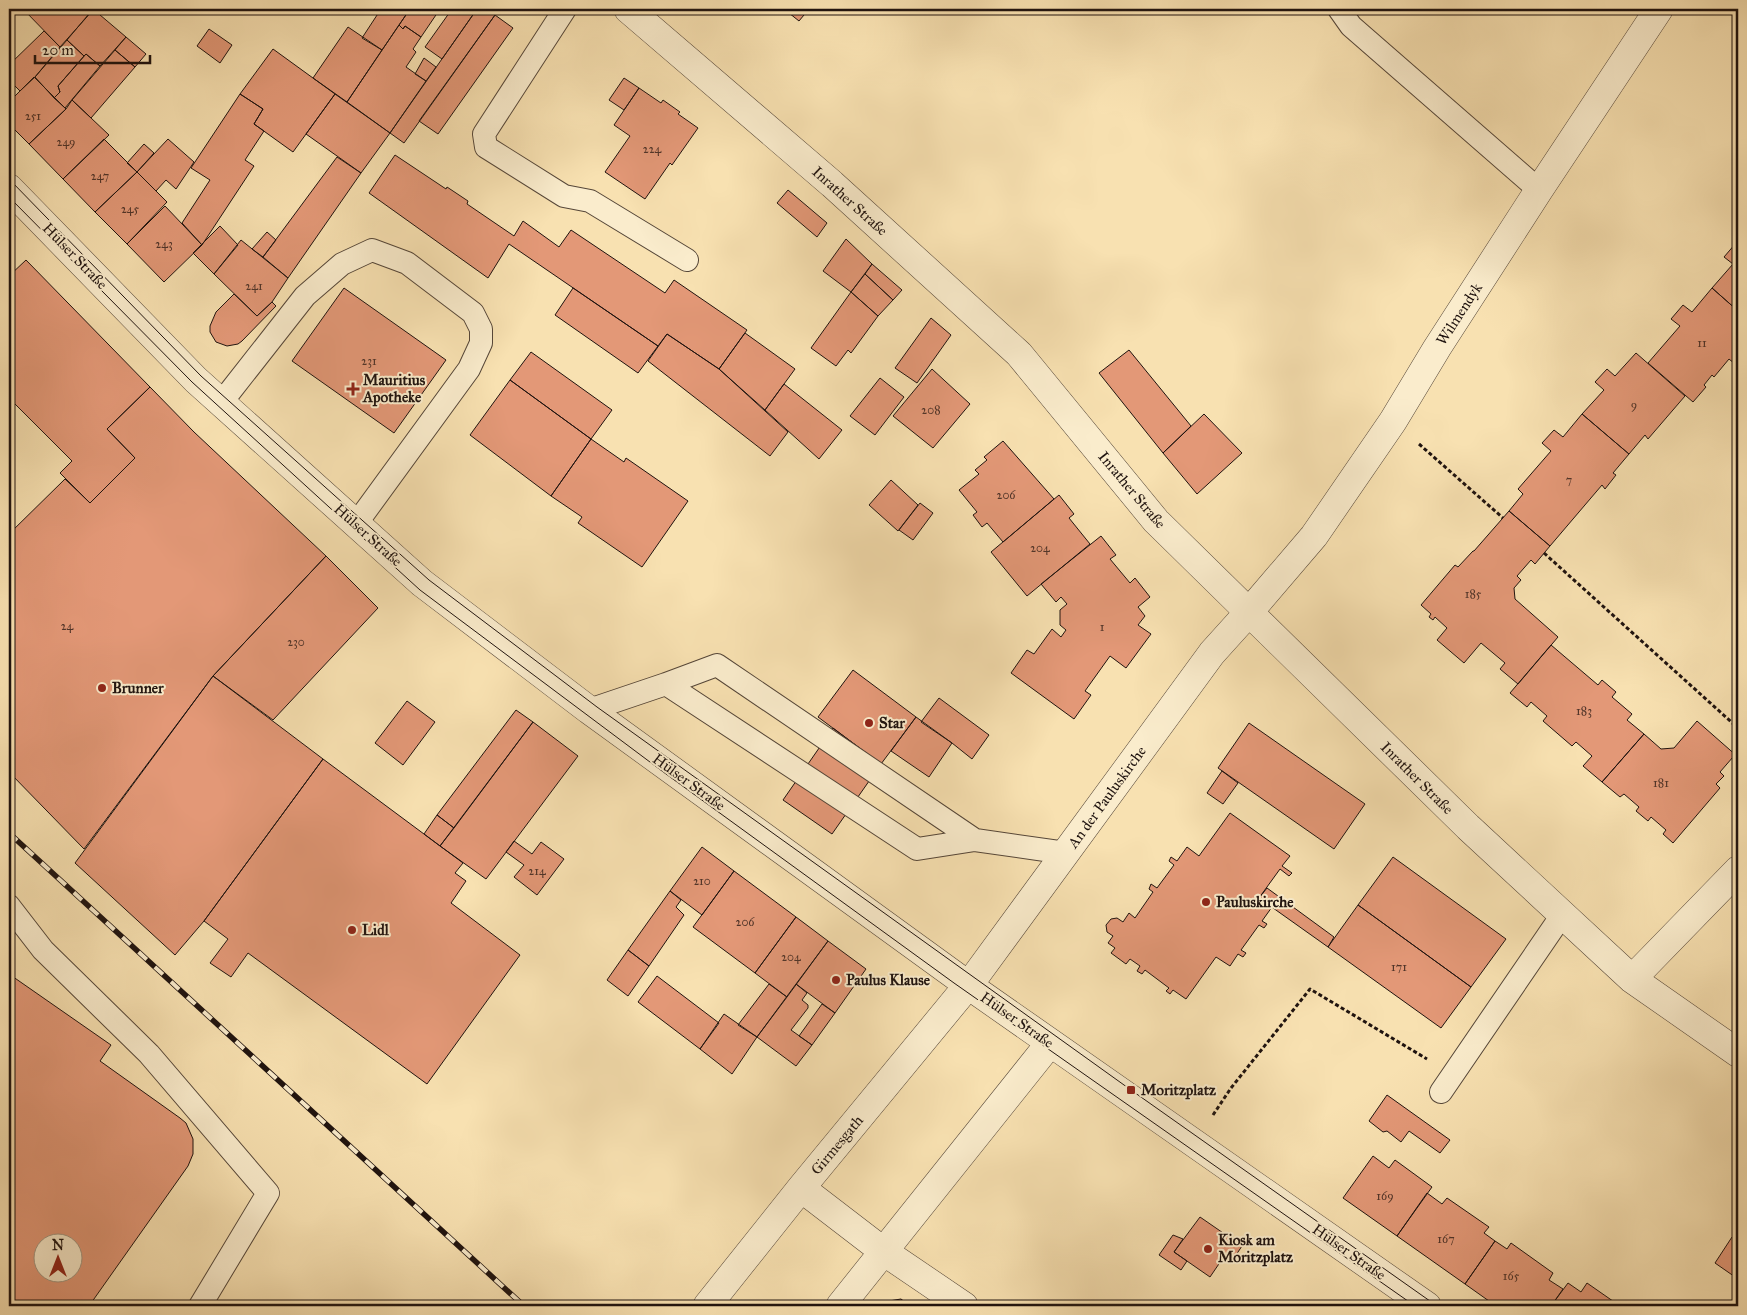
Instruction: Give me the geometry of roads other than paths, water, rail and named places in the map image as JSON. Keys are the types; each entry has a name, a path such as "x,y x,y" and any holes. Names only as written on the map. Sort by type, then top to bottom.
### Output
{"street":[{"name":"Inrather Straße","path":"628,9 832,184 1019,354 1156,521 1468,827 1632,979 1738,1053"},
{"name":"Wilmendyk","path":"1249,612 1314,536 1392,421 1538,190 1658,9"},
{"name":"Hülser Straße","path":"9,188 196,380 422,583 589,710 968,985 1426,1306"},
{"name":"An der Pauluskirche","path":"968,985 1212,653 1249,612"},
{"path":"1632,979 1738,870"},
{"name":"Girmesgath","path":"707,1306 801,1188 968,985"},
{"path":"840,1306 1050,1043"},
{"path":"801,1188 883,1251 964,1306"}],"lane":[{"path":"565,9 484,134 486,146 564,196 590,201 687,260"},
{"path":"1339,9 1351,26 1538,190"},
{"path":"221,403 306,296 342,264 372,250 407,263 473,313 481,329 481,343 469,369 356,524"},
{"path":"589,710 717,665 975,840"},
{"path":"666,684 917,849 975,840 1066,853"},
{"path":"9,906 43,950 149,1054 268,1193 200,1306"},
{"path":"1448,1083 1562,914"}],"tram line":[{"path":"9,179 201,376 429,580 597,707 1131,1090 1437,1306"},
{"path":"9,197 192,382 420,590 666,774 954,983 1415,1306"}],"railway":[{"path":"9,833 524,1306"}],"place":[{"name":"Mauritius Apotheke","path":"353,389"},
{"name":"Brunner","path":"102,688"},
{"name":"Star","path":"869,723"},
{"name":"Pauluskirche","path":"1206,902"},
{"name":"Lidl","path":"352,930"},
{"name":"Paulus Klause","path":"836,980"},
{"name":"Moritzplatz","path":"1131,1090"},
{"name":"Kiosk am Moritzplatz","path":"1208,1249"}]}
